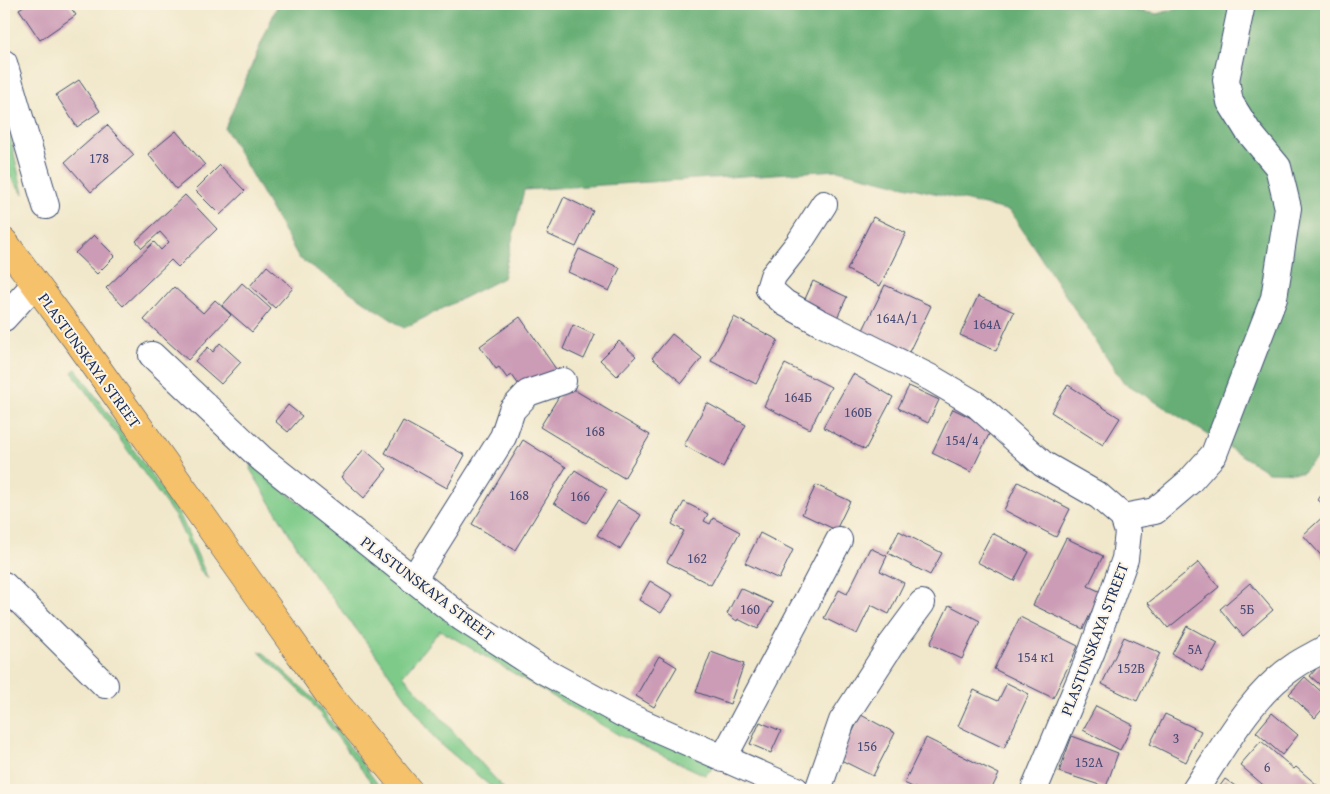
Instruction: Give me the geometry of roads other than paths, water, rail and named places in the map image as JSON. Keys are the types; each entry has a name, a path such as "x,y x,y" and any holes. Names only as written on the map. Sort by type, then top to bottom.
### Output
{"main road":[{"name":"PLASTUNSKAYA STREET","path":"4,242 330,696 408,790"}],"street":[{"path":"824,204 799,243 773,276 769,289 785,303 932,378 976,405 1043,464 1099,496 1123,517 1155,511 1189,482 1214,454 1274,298 1288,208 1278,167 1248,131 1230,102 1226,80 1242,4"},
{"path":"4,63 46,206"},
{"path":"4,318 35,284"},
{"name":"PLASTUNSKAYA STREET","path":"152,355 262,459 462,618 542,670 623,714 796,790"},
{"path":"413,580 503,437 512,410 528,393 563,381"},
{"name":"PLASTUNSKAYA STREET","path":"1034,790 1092,650 1125,559 1128,532 1123,517"},
{"path":"723,759 839,540"},
{"path":"4,585 105,685"},
{"path":"818,790 842,721 891,645 922,603"},
{"path":"1195,790 1247,713 1266,691 1295,666 1326,648"}]}
